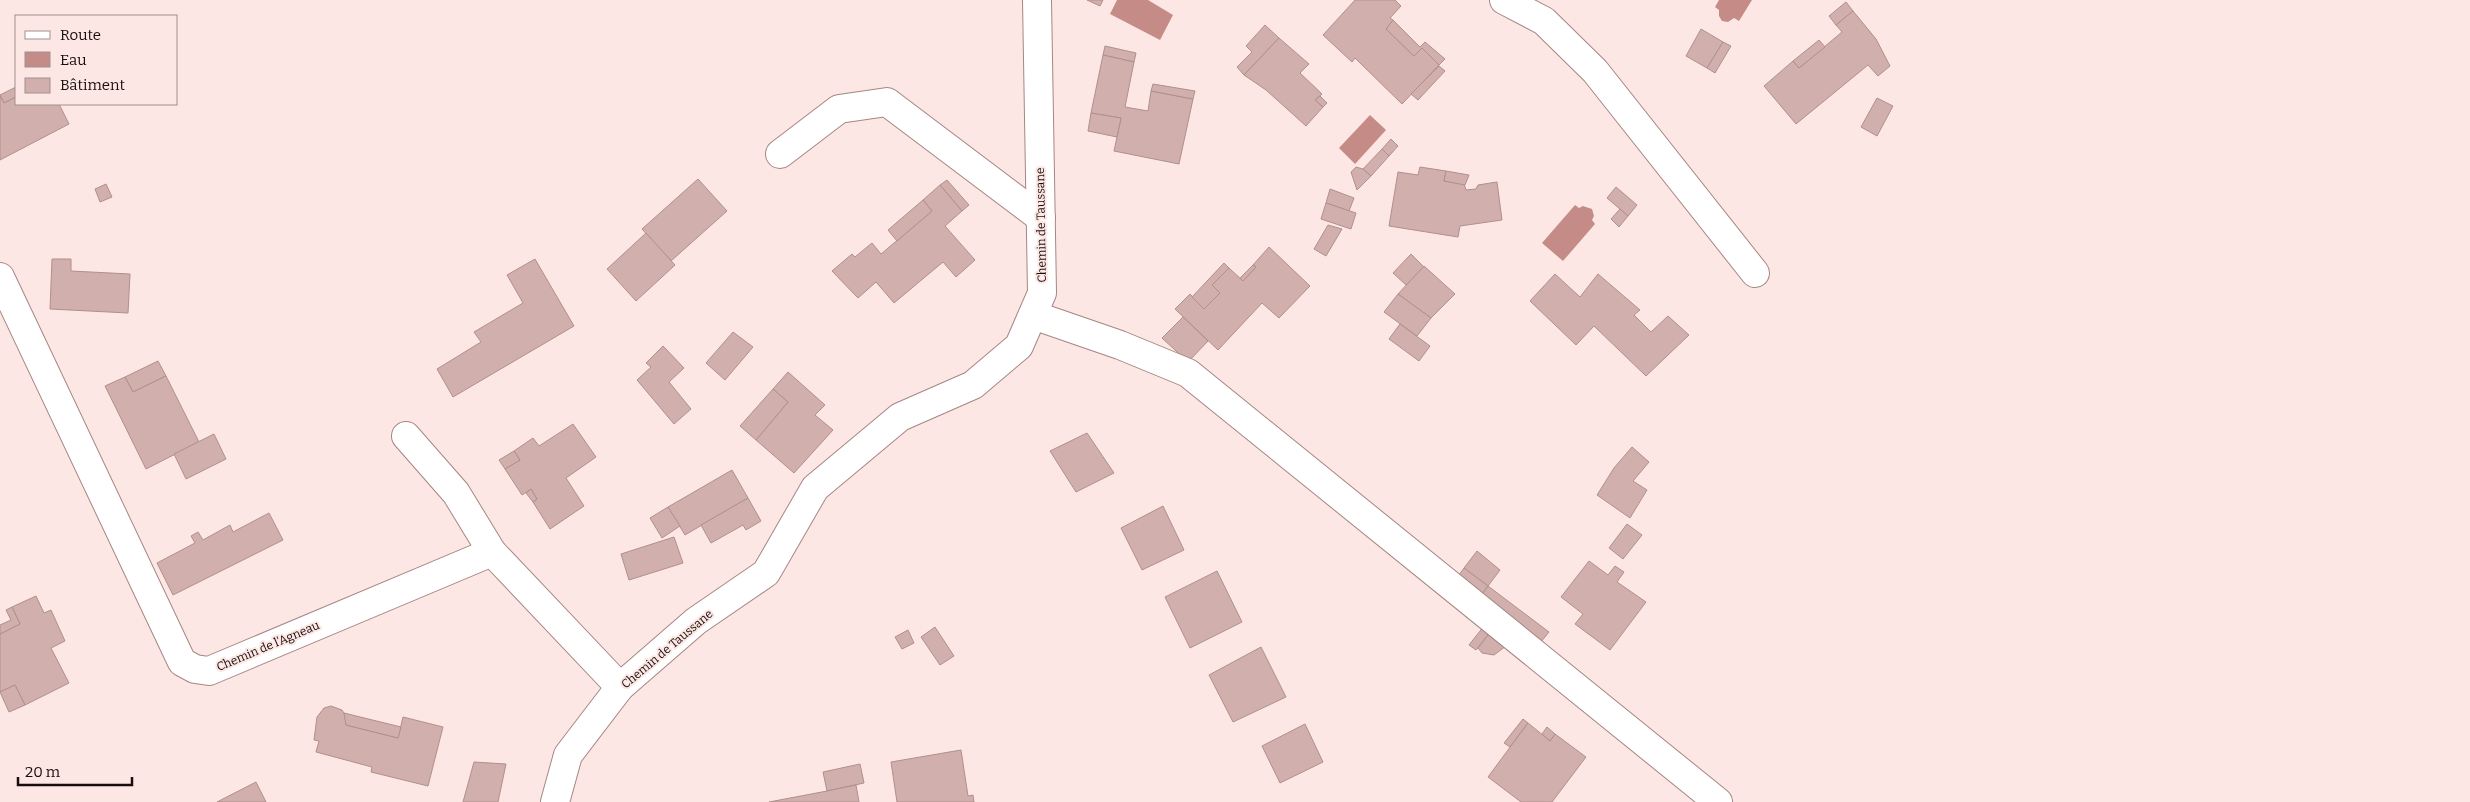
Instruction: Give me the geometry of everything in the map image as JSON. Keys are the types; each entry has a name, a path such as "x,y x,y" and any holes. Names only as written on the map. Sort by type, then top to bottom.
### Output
{"street":[{"name":"Chemin de Taussane","path":"554,802 568,756 620,687 696,622 766,573 816,488 900,418 973,385 1020,346 1042,293 1036,0"},
{"path":"1504,0 1544,21 1595,71 1755,273"},
{"path":"780,154 839,109 887,102 1040,218"},
{"name":"Chemin de l'Agneau","path":"0,277 182,662 195,669 209,670 492,552"},
{"path":"1032,316 1120,345 1188,373 1718,802"},
{"path":"406,436 456,493 492,552 620,687"}],"water":[{"path":"1117,0 1148,0 1173,15 1160,40 1110,14"},
{"path":"1719,0 1752,0 1739,21 1734,18 1728,22 1722,21 1719,16 1719,10 1715,7"},
{"path":"1370,115 1386,130 1355,164 1339,148"},
{"path":"1575,205 1579,208 1583,206 1592,209 1594,216 1592,220 1595,224 1563,261 1542,243"}],"building":[{"path":"1087,0 1103,0 1100,6"},
{"path":"1355,0 1395,0 1401,6 1390,18 1393,20 1386,29 1414,56 1422,48 1439,65 1402,104 1355,58 1352,62 1323,35"},
{"path":"1846,2 1853,11 1836,25 1829,16"},
{"path":"1853,11 1876,39 1890,66 1878,76 1868,65 1796,124 1764,86 1793,61 1799,68 1842,32 1836,25"},
{"path":"1393,20 1420,47 1425,42 1445,59 1439,65 1422,48 1414,56 1386,29"},
{"path":"1265,25 1279,38 1244,75 1237,67 1252,52 1246,46"},
{"path":"1701,29 1723,42 1707,68 1686,56"},
{"path":"1279,38 1309,64 1300,73 1322,94 1315,100 1323,107 1306,126 1266,90 1244,75"},
{"path":"1819,40 1825,47 1799,68 1793,61"},
{"path":"1723,42 1731,46 1715,73 1707,68"},
{"path":"1105,46 1136,53 1134,62 1103,55"},
{"path":"1103,55 1134,62 1125,107 1148,111 1151,91 1193,99 1179,164 1114,151 1121,118 1091,113"},
{"path":"1439,66 1445,71 1418,100 1411,94"},
{"path":"1153,84 1195,91 1193,99 1151,91"},
{"path":"15,88 15,98 4,103 0,95"},
{"path":"0,95 4,103 15,98 15,105 60,105 69,124 0,160"},
{"path":"1320,96 1327,103 1323,107 1315,100"},
{"path":"1877,98 1893,106 1877,136 1861,127"},
{"path":"1091,113 1121,118 1117,137 1088,131"},
{"path":"1391,139 1398,146 1389,156 1382,149"},
{"path":"1382,149 1389,156 1371,176 1363,169"},
{"path":"1356,167 1363,169 1371,176 1357,190 1351,172"},
{"path":"1420,167 1446,171 1444,181 1464,184 1466,190 1476,189 1478,185 1497,182 1502,220 1460,226 1458,237 1389,226 1398,172 1418,175"},
{"path":"1446,171 1469,175 1465,185 1444,181"},
{"path":"698,179 727,211 671,261 642,229"},
{"path":"947,180 969,205 962,211 940,185"},
{"path":"106,184 112,197 100,202 95,189"},
{"path":"940,185 962,211 945,226 975,260 956,277 943,262 894,303 876,282 858,298 832,271 852,254 855,257 872,243 881,254 932,211 923,200"},
{"path":"1616,187 1637,205 1628,216 1607,198"},
{"path":"1330,189 1354,198 1349,211 1326,203"},
{"path":"923,200 932,211 897,241 888,230"},
{"path":"1326,203 1356,213 1351,229 1321,219"},
{"path":"1620,209 1628,216 1619,227 1611,219"},
{"path":"1328,225 1342,229 1326,256 1314,249"},
{"path":"646,233 675,265 636,301 607,269"},
{"path":"1269,247 1310,286 1279,318 1262,303 1218,350 1175,309 1190,294 1204,309 1220,293 1212,285 1229,268 1243,281 1256,267 1253,265"},
{"path":"1411,254 1424,267 1406,285 1393,273"},
{"path":"52,259 71,259 71,271 130,274 128,313 50,309"},
{"path":"535,259 574,326 453,397 437,369 481,342 474,332 523,303 507,275"},
{"path":"1224,263 1229,268 1212,285 1220,293 1204,309 1192,297"},
{"path":"1253,265 1256,267 1243,281 1240,278"},
{"path":"1424,266 1455,294 1431,318 1398,294"},
{"path":"1555,274 1580,297 1598,274 1640,310 1634,315 1651,332 1668,316 1689,335 1646,376 1594,326 1576,345 1530,301"},
{"path":"1398,294 1431,318 1417,336 1384,312"},
{"path":"1183,317 1208,341 1188,362 1162,338"},
{"path":"1400,324 1430,346 1419,361 1389,339"},
{"path":"733,332 753,347 725,380 706,363"},
{"path":"663,346 684,368 669,382 691,409 674,424 637,380 651,367 646,363"},
{"path":"158,361 166,376 133,392 125,377"},
{"path":"788,372 825,405 815,415 833,430 794,473 756,440 788,402 773,389"},
{"path":"166,376 199,442 146,469 105,386 125,377 133,392"},
{"path":"773,389 788,402 756,440 740,426"},
{"path":"573,424 596,457 566,478 584,506 550,529 533,502 537,499 531,489 522,495 505,469 520,460 514,451 533,438 539,446"},
{"path":"1087,433 1114,473 1076,492 1050,451"},
{"path":"214,434 226,459 186,479 174,454"},
{"path":"1632,447 1649,462 1633,481 1647,490 1630,518 1597,495 1614,468"},
{"path":"514,451 520,460 505,469 499,460"},
{"path":"732,470 748,498 685,535 668,507"},
{"path":"531,489 537,499 533,502 526,493"},
{"path":"748,498 761,521 746,530 743,525 711,543 701,525"},
{"path":"1163,506 1184,550 1142,570 1121,528"},
{"path":"668,507 680,526 662,538 650,518"},
{"path":"269,513 283,540 173,595 157,563 195,543 191,536 198,532 203,540 230,525 233,532"},
{"path":"1627,524 1642,535 1623,559 1609,548"},
{"path":"674,537 683,563 629,580 621,554"},
{"path":"1477,551 1500,570 1488,586 1464,568"},
{"path":"1589,561 1608,575 1615,566 1624,572 1617,582 1646,602 1610,650 1575,624 1583,614 1561,597"},
{"path":"1464,568 1488,586 1480,597 1456,579"},
{"path":"1217,571 1242,622 1190,648 1165,597"},
{"path":"1488,586 1549,632 1540,643 1480,597"},
{"path":"36,596 44,613 51,610 65,641 51,648 69,683 25,705 15,685 0,692 0,634 20,624 12,607"},
{"path":"12,607 20,624 0,634 0,625 11,620 6,610"},
{"path":"1484,626 1491,631 1476,650 1469,645"},
{"path":"935,627 954,656 940,665 921,637"},
{"path":"908,630 914,643 902,649 895,637"},
{"path":"1491,631 1506,646 1494,655 1482,653 1478,648"},
{"path":"1261,647 1286,697 1233,722 1209,675"},
{"path":"15,685 25,705 9,712 0,692"},
{"path":"331,706 342,710 346,716 346,725 398,738 403,717 443,727 428,786 371,772 372,767 316,752 319,741 314,740 317,717 324,708"},
{"path":"344,713 401,727 398,738 346,725"},
{"path":"1523,719 1528,723 1510,747 1504,743"},
{"path":"1528,723 1550,741 1555,734 1586,757 1552,802 1521,802 1488,777"},
{"path":"1305,724 1323,762 1280,783 1262,746"},
{"path":"1547,727 1555,734 1550,741 1542,734"},
{"path":"961,750 968,796 973,795 974,802 897,802 891,762"},
{"path":"474,762 506,764 498,802 463,802"},
{"path":"860,764 864,783 827,791 823,772"},
{"path":"256,782 266,802 217,802"},
{"path":"856,785 859,802 769,802 827,791"}]}
